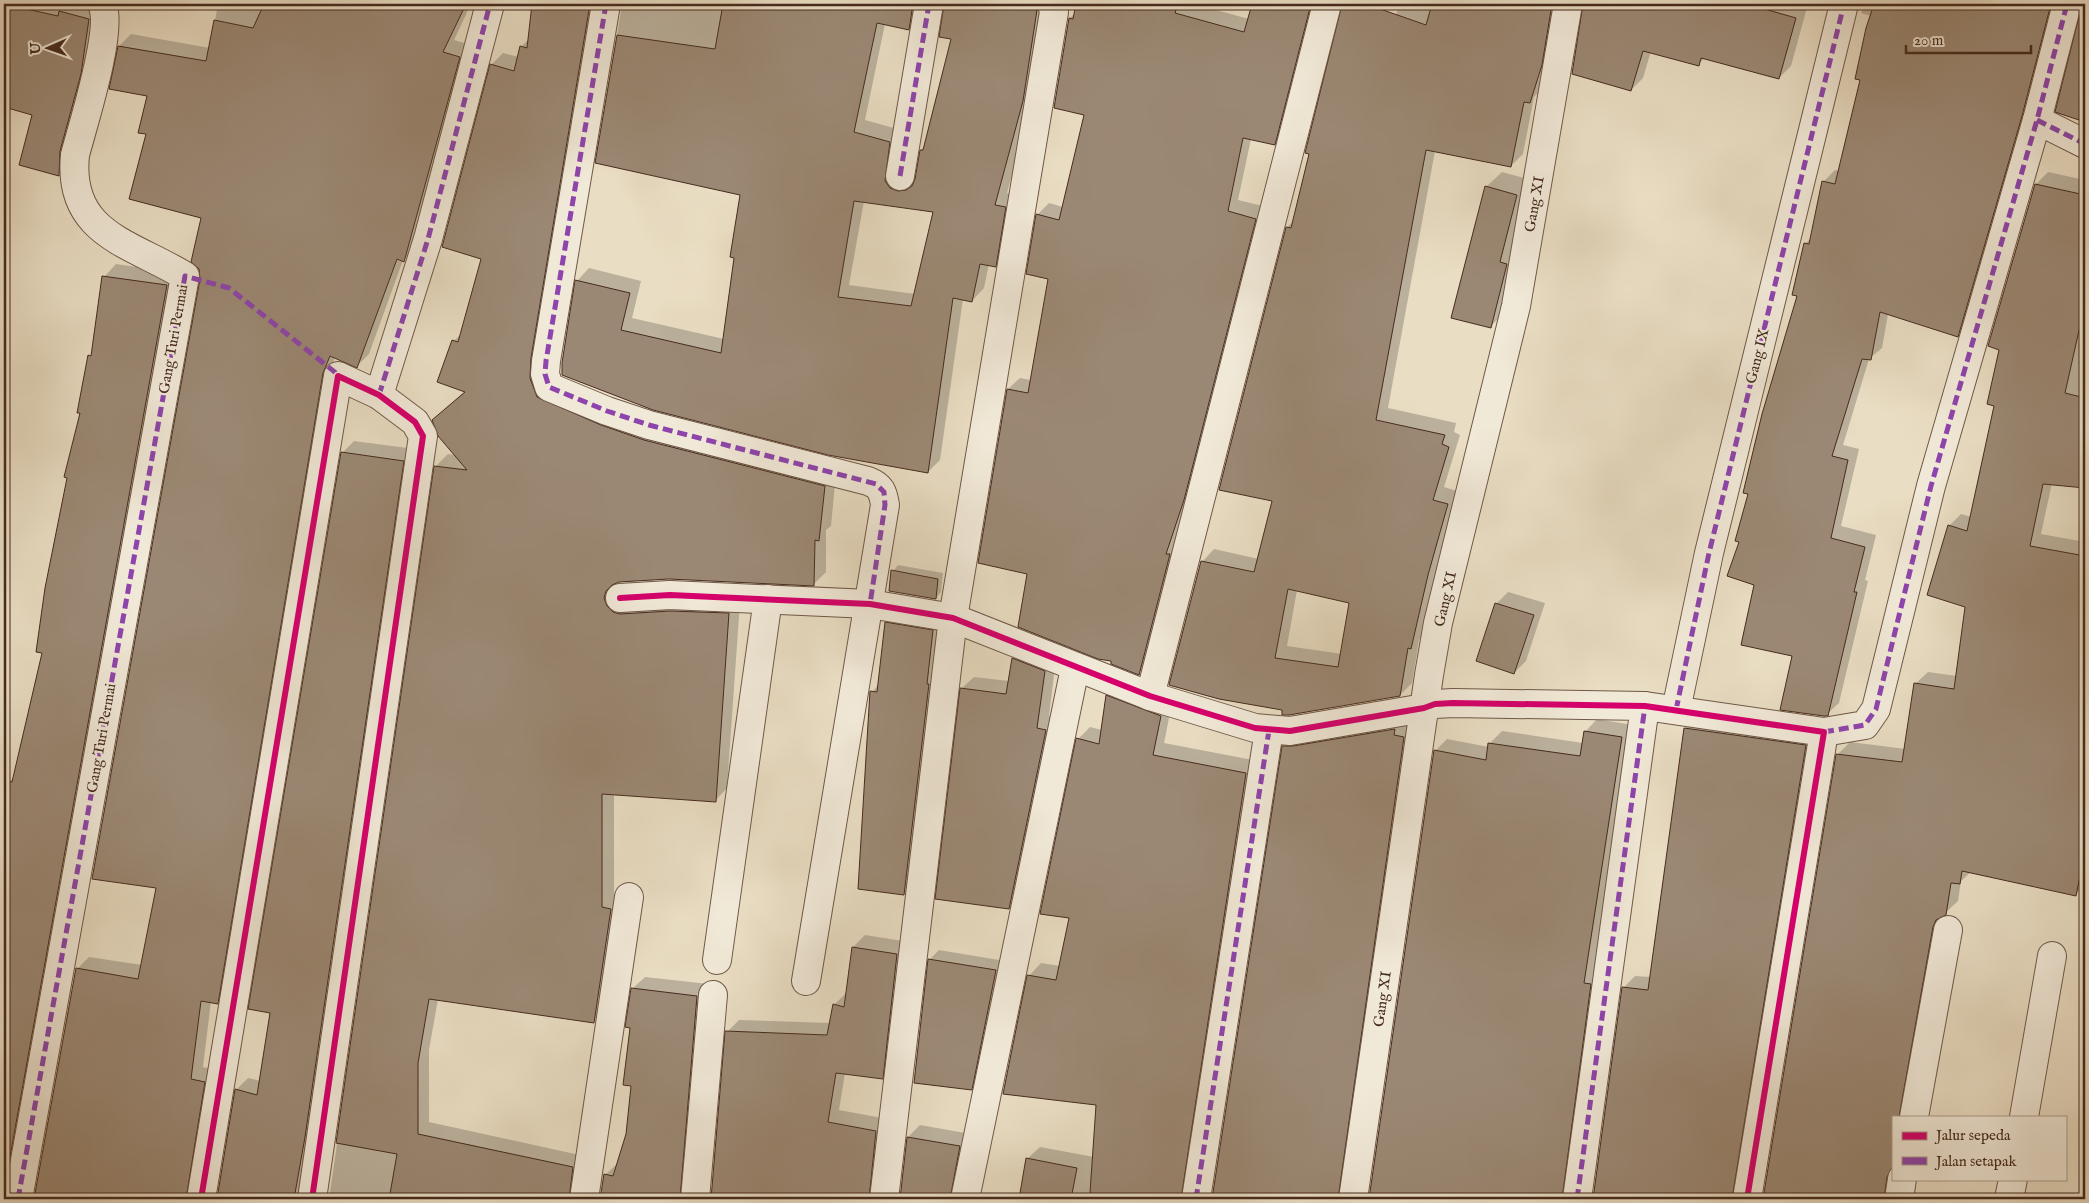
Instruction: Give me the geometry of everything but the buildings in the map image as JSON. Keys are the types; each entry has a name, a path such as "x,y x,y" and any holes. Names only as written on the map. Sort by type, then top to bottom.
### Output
{"street":[{"name":"Gang Turi Permai","path":"18,1199 185,276 158,260 113,239 89,217 78,197 73,171 75,155 104,39 106,16 102,4"},
{"path":"378,395 428,239 490,4"},
{"path":"606,4 546,361 545,374 549,387 607,412 649,425 876,484 884,492 885,505 870,604 806,981"},
{"path":"900,176 929,4"},
{"path":"884,1199 954,618 1054,12 1052,4"},
{"path":"1150,696 1327,4"},
{"name":"Gang XI","path":"1353,1199 1424,708 1438,624 1516,306 1568,4"},
{"name":"Gang IX","path":"1676,710 1709,553 1844,4"},
{"path":"620,598 670,595 870,604 954,618 1075,668 1150,696 1269,730 1290,731 1424,708 1435,704 1453,703 1644,706 1824,732 1865,725 1876,709 1932,486 2037,120 2067,4"},
{"path":"2037,120 2085,144"},
{"path":"201,1199 338,376 378,395 415,422 423,436 312,1199"},
{"path":"717,960 768,600"},
{"path":"965,1199 1075,668"},
{"path":"1577,1199 1644,706"},
{"path":"1196,1199 1269,730"},
{"path":"1747,1199 1824,732"},
{"path":"584,1199 629,897"},
{"path":"1914,1116 1948,930"},
{"path":"2024,1116 2052,956"},
{"path":"695,1199 713,995"},
{"path":"1899,1199 1902,1180"},
{"path":"2010,1199 2013,1180"}],"marked path":[{"path":"379,395 428,239 490,4"},
{"path":"606,4 546,361 545,374 549,387 607,411 649,425 876,484 884,492 885,505 870,604"},
{"path":"900,176 929,4"},
{"path":"1676,710 1709,553 1844,4"},
{"path":"1824,732 1865,725 1876,709 1931,486 2037,120 2067,4"},
{"path":"2037,120 2085,144"},
{"path":"18,1199 185,276 229,288 341,377"},
{"path":"1577,1199 1645,706"},
{"path":"1196,1199 1269,730"}],"cycle path":[{"path":"201,1199 338,376 379,395 415,422 423,436 312,1199"},
{"path":"620,598 670,595 870,604 953,618 1150,696 1255,728 1290,731 1424,708 1435,704 1453,703 1645,706 1824,732 1747,1199"}]}
